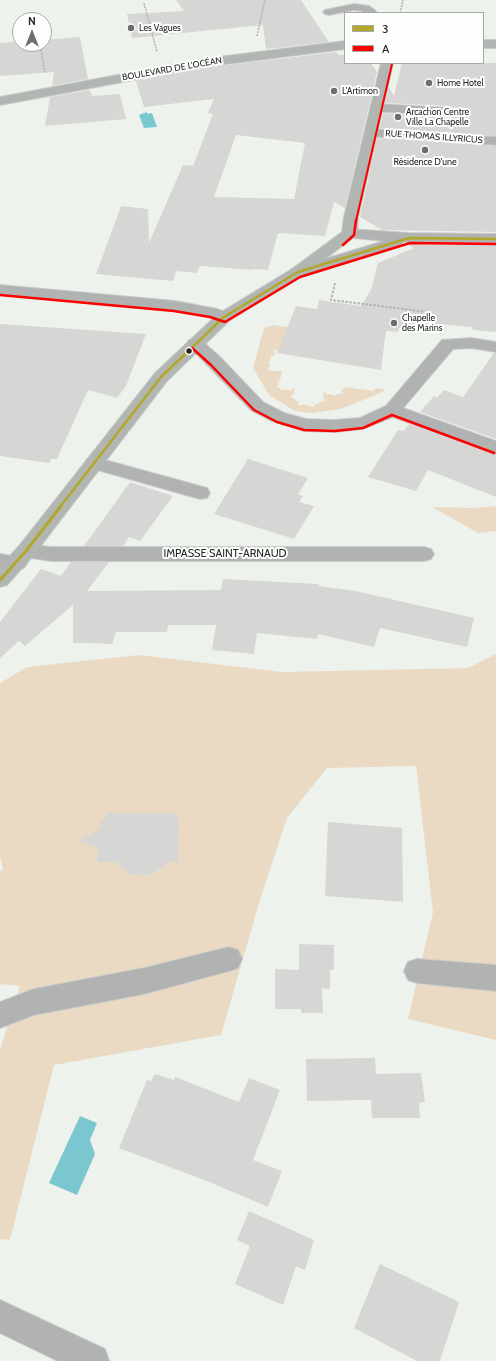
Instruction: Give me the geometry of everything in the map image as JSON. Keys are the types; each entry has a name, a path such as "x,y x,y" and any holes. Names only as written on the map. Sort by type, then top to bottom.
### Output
{"main road":[{"path":"484,44 496,44"},
{"name":"BOULEVARD DE L'OCÉAN","path":"0,101 203,63 344,45"},
{"path":"0,580 14,558 94,463 161,377 224,317 298,272 345,237 372,133 387,64"}],"street":[{"path":"329,12 354,7 365,8 370,10 369,12"},
{"path":"377,108 451,112"},
{"name":"RUE THOMAS ILLYRICUS","path":"372,133 496,141"},
{"path":"345,237 496,240"},
{"path":"345,237 377,247"},
{"path":"298,272 346,256 409,238"},
{"path":"0,290 175,306 211,312 224,317"},
{"path":"195,344 214,361 257,406 278,417 304,425 334,426 362,423 392,410 448,344 471,343 496,347"},
{"path":"392,410 496,448"},
{"path":"94,463 200,493"},
{"name":"IMPASSE SAINT-ARNAUD","path":"14,558 50,554 424,554"},
{"path":"0,1016 34,1002 144,981 229,958"},
{"path":"417,971 496,978"},
{"path":"0,1316 93,1361"}],"path":[{"path":"256,41 265,0"},
{"path":"400,12 403,0"},
{"path":"144,2 161,70"},
{"path":"41,52 48,91"},
{"path":"334,284 331,300 428,312 448,344"}],"shaded area":[{"path":"273,325 293,328 287,351 272,350 275,352 274,356 271,356 269,364 271,364 268,369 269,371 282,371 280,380 277,381 279,382 279,385 276,386 283,391 284,389 292,391 291,389 295,388 293,395 290,396 299,402 298,405 300,406 302,404 314,407 314,405 326,400 323,399 324,391 327,393 325,394 326,395 329,394 335,396 343,393 341,391 345,387 374,391 375,388 384,389 383,392 341,409 312,413 295,411 269,395 253,368 264,328"},
{"path":"496,506 496,531 478,533 432,507 474,508"},
{"path":"496,654 496,1040 408,1019 433,912 416,766 327,768 287,818 259,903 221,1035 54,1065 10,1240 0,1239 0,1050 20,986 0,984 0,871 3,870 0,856 0,683 27,667 139,655 282,672 468,668"}],"water":[{"path":"147,112 147,114 152,113 157,127 144,128 139,115"},
{"path":"80,1116 97,1123 90,1140 95,1154 77,1195 49,1183"}],"building":[{"path":"176,0 301,0 329,42 266,49 263,25 132,38 127,14 184,11"},
{"path":"80,37 88,79 52,86 54,72 0,76 0,43 12,42 12,52 52,52 52,39"},
{"path":"336,52 338,55 344,55 344,64 372,64 377,72 345,208 334,202 325,236 278,233 268,270 200,266 197,273 176,271 173,281 96,274 121,206 148,209 149,243 183,165 193,166 213,114 208,113 214,99 144,107 136,81 203,68","holes":["236,135 305,143 294,199 214,197"]},
{"path":"496,63 496,136 380,128 383,113 451,118 459,113 457,108 451,106 385,103 389,88 394,96 402,64"},
{"path":"90,90 92,96 120,94 126,119 45,126 50,97"},
{"path":"377,138 496,146 496,232 382,230 360,217"},
{"path":"406,244 496,245 496,332 473,330 472,327 428,323 419,329 399,328 398,332 386,331 381,370 277,353 296,306 317,309 319,300 361,306 371,290 378,263 414,248"},
{"path":"0,324 146,334 126,386 117,398 88,390 57,459 51,459 49,463 0,456"},
{"path":"494,353 496,353 496,439 420,412 434,396 437,398 444,390 463,397"},
{"path":"409,424 496,455 496,497 428,470 416,491 368,477 398,430 404,431"},
{"path":"248,459 308,478 298,494 303,496 299,502 314,506 294,539 214,514"},
{"path":"130,482 173,496 140,541 129,537 123,546 84,546"},
{"path":"71,562 109,562 87,591 221,590 223,579 319,584 319,586 356,591 474,618 467,647 380,628 374,647 318,634 317,639 257,633 254,654 212,650 216,625 168,625 167,632 116,632 112,644 73,643 73,605 25,646 19,641 0,658 0,622 41,569 61,576"},
{"path":"108,813 176,813 176,818 179,818 178,862 169,862 151,875 131,875 116,862 97,862 98,848 78,840 100,829 101,822"},
{"path":"328,822 402,828 403,902 325,896"},
{"path":"299,944 334,945 334,970 330,970 330,989 322,988 323,1013 301,1013 301,1009 275,1009 275,969 299,970"},
{"path":"375,1058 376,1074 421,1073 425,1102 419,1103 420,1118 372,1118 371,1100 307,1101 306,1059"},
{"path":"155,1074 174,1080 175,1077 239,1102 249,1078 280,1090 253,1160 282,1171 268,1207 207,1181 119,1148 147,1080 151,1081"},
{"path":"249,1211 314,1240 305,1270 296,1266 283,1305 235,1284 250,1246 237,1240"},
{"path":"380,1264 459,1302 440,1361 417,1361 354,1328"}],"transit line":[{"name":"A","path":"343,245 354,235 356,218 392,64"},
{"name":"3","path":"0,580 26,551 161,377 224,317 298,272 409,238 496,239"},
{"name":"A","path":"0,295 174,311 210,317 225,322 300,277 410,243 496,244"},
{"name":"A","path":"192,348 211,365 254,410 277,422 304,430 335,431 363,428 392,415 494,453"}],"place":[{"name":"Les Vagues","path":"131,28"},
{"name":"Home Hotel","path":"429,83"},
{"name":"L'Artimon","path":"334,91"},
{"name":"Arcachon Centre Ville La Chapelle","path":"398,117"},
{"name":"Résidence D'une","path":"425,150"},
{"name":"Chapelle des Marins","path":"394,323"}]}
